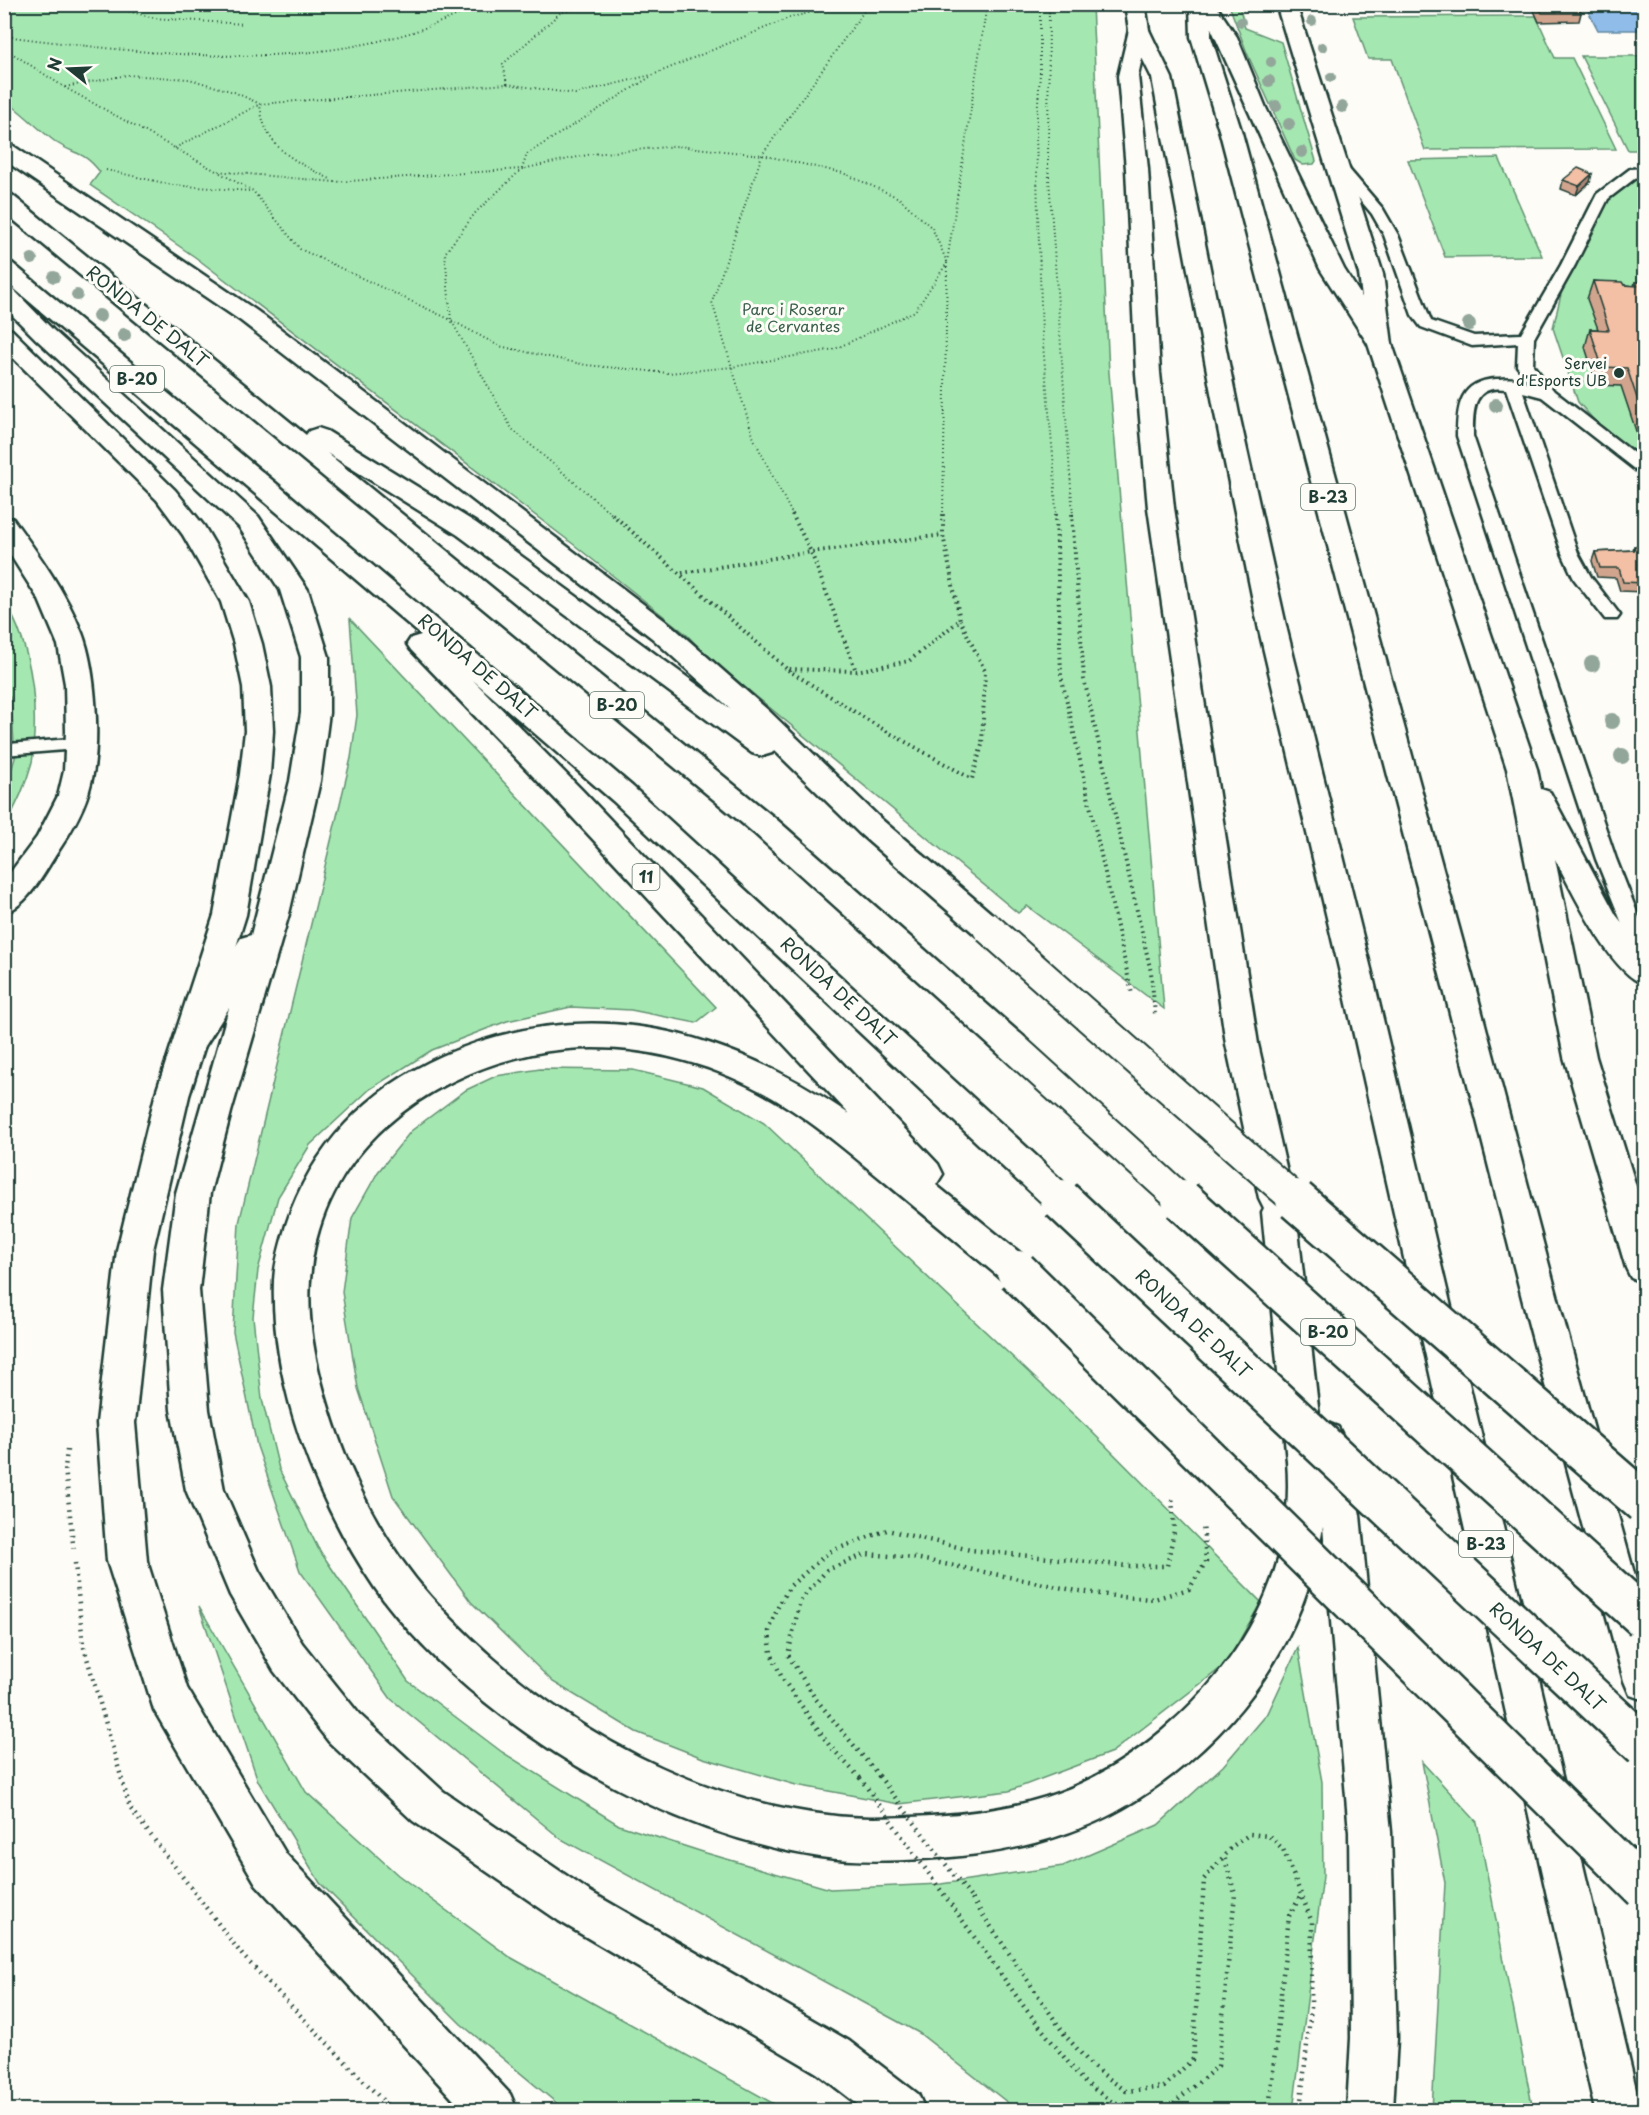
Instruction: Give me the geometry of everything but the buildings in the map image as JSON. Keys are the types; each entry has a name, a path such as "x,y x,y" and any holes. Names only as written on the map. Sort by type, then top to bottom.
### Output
{"main road":[{"name":"B-23","path":"1200,4 1201,37 1234,144 1544,1314 1644,1681"},
{"path":"1205,4 1227,37 1256,108 1332,269 1380,344"},
{"path":"1286,4 1371,274 1380,344 1522,769 1580,1057 1644,1268"},
{"name":"B-23","path":"1137,17 1162,78 1227,414 1268,607 1357,977 1618,2110"},
{"path":"1137,17 1128,76 1137,169 1148,374 1161,508 1242,1044 1341,1515 1370,1832 1374,2038 1370,2110"},
{"path":"4,150 249,316 662,632 759,718 870,826 1644,1503"},
{"name":"RONDA DE DALT","path":"4,200 765,826 1012,1046 1644,1618"},
{"name":"RONDA DE DALT","path":"4,268 269,490 623,794 1032,1172 1644,1746"},
{"path":"4,293 45,335 249,522 294,590 315,657 315,713 305,781 273,914 214,1112 193,1192 181,1290 190,1410 205,1490 244,1582 288,1657 344,1728 428,1806 574,1906 833,2057 902,2110"},
{"path":"4,334 166,495 195,532 236,602 257,687 259,731 255,774 230,915 172,1096 135,1250 116,1423 127,1561 169,1696 271,1869 494,2110"},
{"path":"215,372 467,529 870,826"},
{"name":"11","path":"269,490 571,797 1017,1271"},
{"path":"4,525 44,582 68,629 80,682 82,744 76,783 55,832 22,882 4,902"},
{"path":"1522,769 1604,922 1644,972"},
{"path":"188,1045 273,914"},
{"path":"1279,1212 1307,1492 1295,1562 1280,1613 1250,1664 1220,1705 1177,1747 1125,1785 1061,1817 1010,1830 967,1836 868,1839 818,1836 728,1813 637,1777 568,1739 506,1695 454,1648 412,1605 368,1542 341,1493 322,1445 306,1395 293,1324 292,1277 302,1229 313,1195 331,1164 355,1134 384,1106 420,1081 456,1062 517,1044 555,1036 594,1034 631,1037 716,1055 754,1072 834,1121 1017,1271 1644,1888"}],"lane":[{"path":"1336,163 1378,212 1387,227 1420,315 1426,324 1472,341 1526,338"},
{"path":"1644,172 1635,172 1602,197 1568,265 1526,338 1524,366 1548,394 1644,469"},
{"path":"1548,394 1512,383 1486,384 1473,391 1463,420 1465,436 1606,860 1644,952"},
{"path":"1512,383 1570,553 1583,579 1611,615"},
{"path":"9,750 82,744"}],"path":[{"path":"102,4 121,12 164,21 243,24"},
{"path":"258,4 317,9 346,4"},
{"path":"4,36 197,56 279,54 339,47 399,36 485,4"},
{"path":"507,84 503,64 560,12 591,4"},
{"path":"175,148 260,104 507,84 574,93 654,74 789,18 842,4"},
{"path":"856,671 811,552 754,439 712,302 762,155 869,4"},
{"path":"654,74 527,154 522,169 476,212 445,253 451,320 512,429 681,573 788,669 879,728 972,779 982,745 985,671 960,620 943,535 947,262 987,4"},
{"path":"1040,4 1040,74 1036,131 1038,214 1042,334 1054,467 1061,675 1133,997"},
{"path":"1049,4 1048,164 1084,679 1151,972"},
{"path":"4,48 64,87 253,192 300,249 451,320 499,346 586,365 669,373 732,367 835,349 915,311 947,262"},
{"path":"64,87 127,75 189,79 234,92 260,104"},
{"path":"260,104 260,121 272,144 335,182"},
{"path":"216,171 335,182 522,169 592,154 677,146 762,155 843,173 899,198 932,228 947,262"},
{"path":"99,169 173,185 253,192"},
{"path":"681,573 811,552 943,535"},
{"path":"788,669 856,671 909,661 960,620"},
{"path":"1171,1483 1174,1531 1167,1566 1128,1566 970,1550 887,1530 829,1552 810,1566 790,1586 778,1607 769,1631 771,1653 782,1678 829,1745 860,1778 1025,2008 1083,2081 1112,2102 1143,2108 1172,2105 1218,2066 1235,1894 1224,1856"},
{"path":"1206,1562 1189,1589 1154,1599 1073,1590 915,1558 866,1554 827,1570 800,1601 789,1655 815,1698 879,1776 972,1899 1065,2035 1093,2067 1126,2091 1164,2087 1192,2060 1204,1879 1234,1845 1250,1834 1269,1836 1283,1849 1300,1897 1312,1922 1311,2008 1300,2110"},
{"path":"1269,2110 1289,1916 1300,1897"}],"green space":[{"name":"Parc i Roserar de Cervantes","path":"5,4 1092,5 1109,373 1164,1009 1027,906 1018,913 706,655 686,634 573,544 195,257 90,185 100,172 89,160 57,143 5,100"},
{"path":"1229,5 1239,5 1245,28 1281,42 1316,161 1314,164 1303,165 1295,160 1247,53"},
{"path":"1536,16 1555,58 1572,58 1616,149 1425,150 1392,59 1368,59 1353,17"},
{"path":"1581,56 1644,56 1644,150 1628,150"},
{"path":"1499,158 1542,256 1445,257 1408,160"},
{"path":"1635,172 1644,172 1644,469 1624,454 1578,402 1553,328 1568,265 1602,197"},
{"path":"5,602 25,649 32,683 34,717 32,762 27,779 5,825 5,791 15,758 11,700 5,686"},
{"path":"350,619 716,1007 696,1023 631,1010 571,1007 507,1021 432,1050 370,1089 310,1145 278,1197 258,1270 253,1317 262,1399 279,1469 318,1548 408,1681 502,1752 619,1825 830,1889 941,1884 1063,1866 1158,1825 1223,1766 1268,1713 1298,1648 1322,1782 1323,1876 1293,2110 1017,2110 919,2033 561,1839 391,1699 300,1571 257,1446 233,1332 239,1223 351,758 357,715"},
{"path":"540,1069 633,1070 703,1087 764,1123 1091,1431 1261,1602 1226,1664 1112,1752 1009,1791 899,1804 796,1785 703,1758 636,1732 553,1682 471,1602 393,1496 358,1388 342,1292 352,1218 378,1172 411,1131 466,1090 496,1076"},
{"path":"199,1606 306,1792 398,1875 510,1957 785,2110 565,2110 461,2024 320,1883 258,1781"},
{"path":"1422,1762 1477,1822 1533,2110 1432,2110 1445,1883"}],"water":[{"path":"1585,5 1644,5 1644,30 1598,30"}],"place":[{"name":"Servei d'Esports UB","path":"1619,373"}]}
